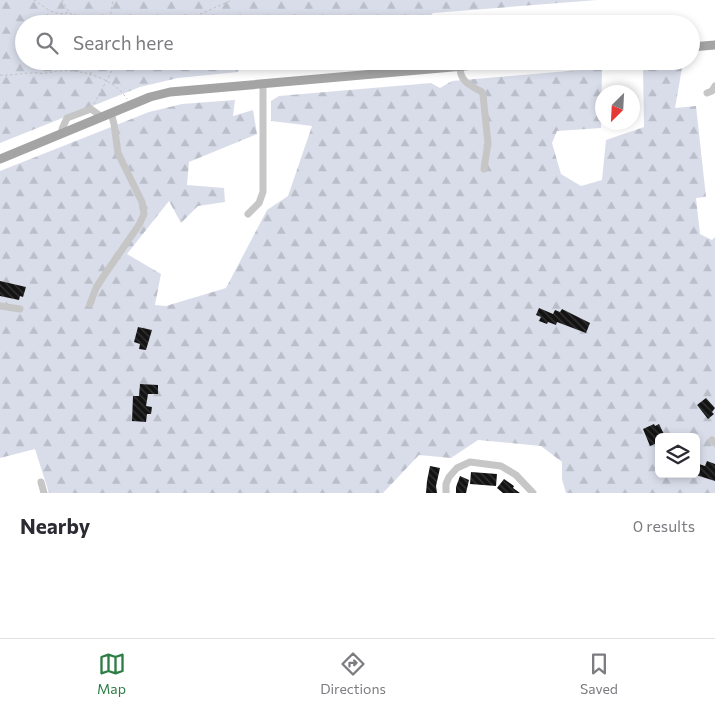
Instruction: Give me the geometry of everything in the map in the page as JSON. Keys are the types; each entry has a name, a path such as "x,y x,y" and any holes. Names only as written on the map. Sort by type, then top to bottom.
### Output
{"main road":[{"path":"700,46 715,45"},
{"path":"0,159 106,115 170,92 425,70"}],"street":[{"path":"460,70 461,77 465,82 482,92 483,95 488,143 484,169"},
{"path":"248,214 259,203 263,192 263,84"},
{"path":"707,93 715,86"},
{"path":"63,133 62,129 67,118 91,109 106,115 114,124 118,152 142,202 144,214 139,226 96,288 90,304"},
{"path":"0,306 20,309"},
{"path":"446,493 446,484 450,477 457,468 470,462 501,466 516,475 534,493"},
{"path":"41,482 44,493"}],"path":[{"path":"34,0 54,13 65,14 69,12"},
{"path":"62,0 72,15"},
{"path":"110,15 113,0"},
{"path":"198,15 232,0"},
{"path":"89,75 93,70"},
{"path":"91,109 113,70"},
{"path":"0,75 45,74 58,71 89,75 107,80 120,90 130,106"}],"green space":[{"path":"0,0 597,0 433,13 431,15 15,15 15,70 238,70 238,72 178,78 140,87 0,143"},
{"path":"579,70 602,70 602,85 595,85 595,128 557,131 552,143 561,174 581,186 602,180 606,140 640,130 644,127 643,70 682,70 675,108 696,106 706,197 696,198 700,234 712,240 715,237 715,493 566,493 562,479 562,462 541,446 478,440 451,458 419,455 383,493 49,493 35,449 0,458 0,171 149,112 182,104 235,100 233,116 253,110 257,134 189,162 187,185 224,188 225,202 198,206 181,223 169,201 127,254 161,274 155,305 166,306 226,288 267,210 288,196 312,126 271,121 271,101 279,96 431,83 440,88 452,81"}],"building":[{"path":"0,281 26,287 23,297 20,296 19,300 0,296"},
{"path":"539,308 553,314 555,310 560,312 562,309 590,323 586,333 557,322 556,325 539,321 541,317 536,315"},
{"path":"138,327 152,330 146,350 139,349 140,344 134,342"},
{"path":"140,384 158,385 158,394 148,394 146,406 152,407 151,414 147,414 146,422 132,421 133,396 139,396"},
{"path":"706,398 715,408 712,412 714,414 708,419 697,405"},
{"path":"659,424 664,433 655,433 655,444 650,446 643,429"},
{"path":"707,461 715,464 715,481 700,476 700,464 705,466"},
{"path":"430,466 440,468 436,486 437,493 426,493"},
{"path":"471,472 497,474 496,486 470,484"},
{"path":"460,476 469,480 466,493 456,493"},
{"path":"504,479 520,493 503,493 497,488"}]}
